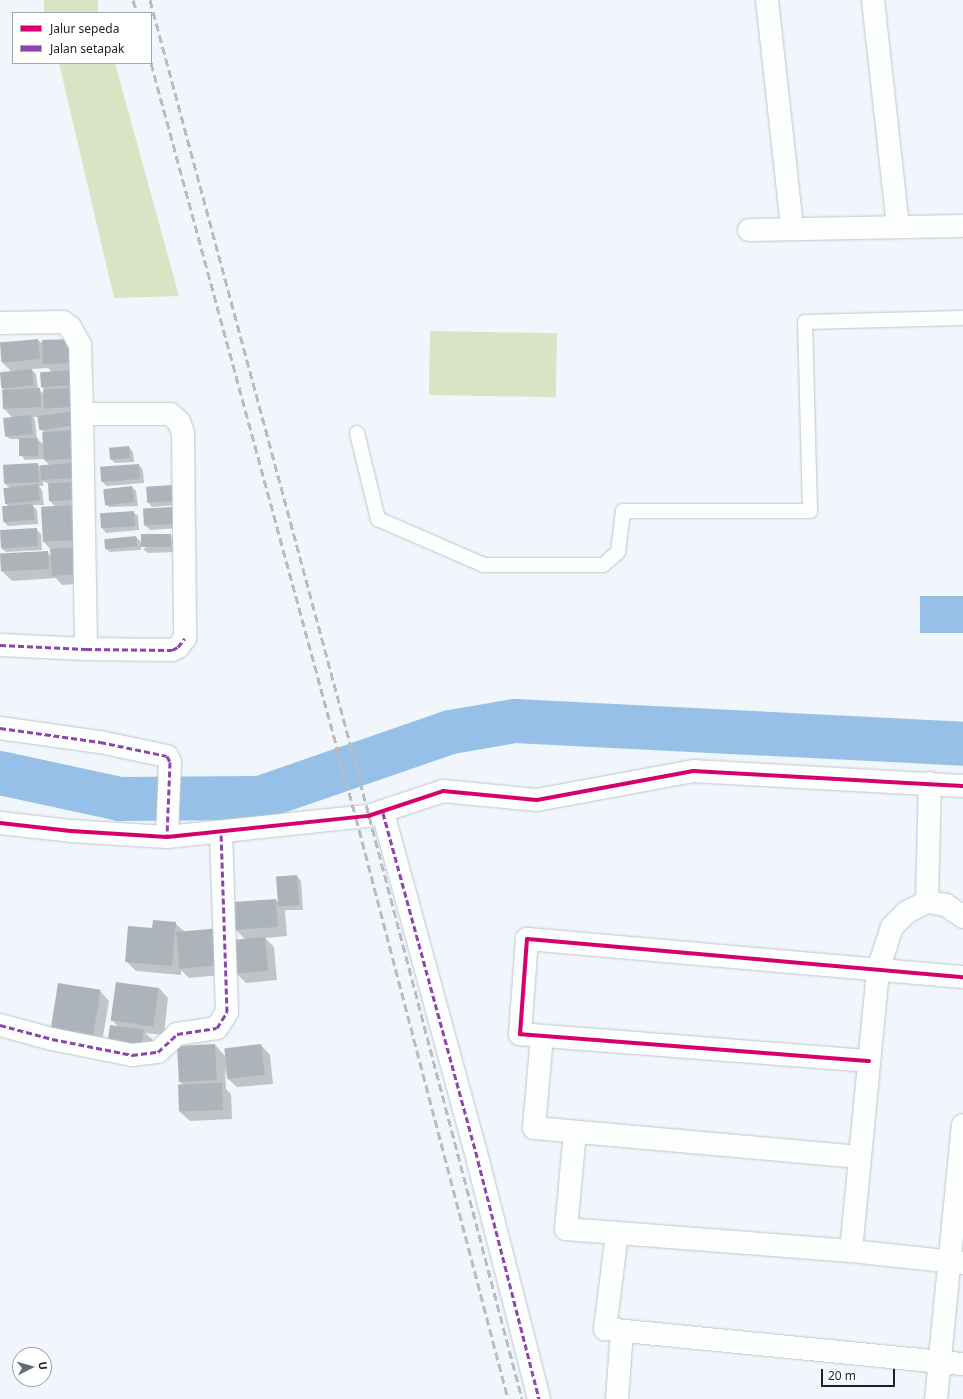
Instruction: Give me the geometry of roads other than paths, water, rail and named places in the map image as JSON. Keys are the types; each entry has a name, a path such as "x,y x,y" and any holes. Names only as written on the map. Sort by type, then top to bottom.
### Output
{"street":[{"path":"767,0 792,227"},
{"path":"873,0 898,227"},
{"path":"749,230 792,227 963,226"},
{"path":"0,323 63,322 70,327 80,345 86,649"},
{"path":"0,645 86,649 172,650 185,638 183,433 179,422 170,414 82,414"},
{"path":"0,728 163,754 170,762 167,827"},
{"path":"0,823 71,831 167,827 221,832 383,813 443,791 536,800 693,771 963,786"},
{"path":"927,902 930,783"},
{"path":"383,813 478,1161 539,1399"},
{"path":"0,1025 52,1039 132,1055 158,1052 177,1034 217,1028 227,1012 221,832"},
{"path":"851,1251 878,970 892,927 907,912 927,902 946,905 963,917"},
{"path":"869,1061 520,1034 527,939 963,977"},
{"path":"542,1036 534,1128 860,1157"},
{"path":"936,1399 940,1362 956,1263 963,1125"},
{"path":"575,1132 566,1228 851,1251 956,1263"},
{"path":"617,1233 605,1329 963,1364"},
{"path":"617,1399 622,1331"}],"lane":[{"path":"357,434 378,519 484,565 603,565 618,552 623,511 810,511 805,322 963,318"}],"water":[{"path":"920,596 963,596 963,633 920,633"}],"waterway":[{"path":"0,773 120,799 260,798 451,732 515,721 963,744"}],"railway":[{"path":"133,0 137,12"},
{"path":"150,0 351,747 522,1399"},
{"path":"151,64 356,818 508,1399"}]}
